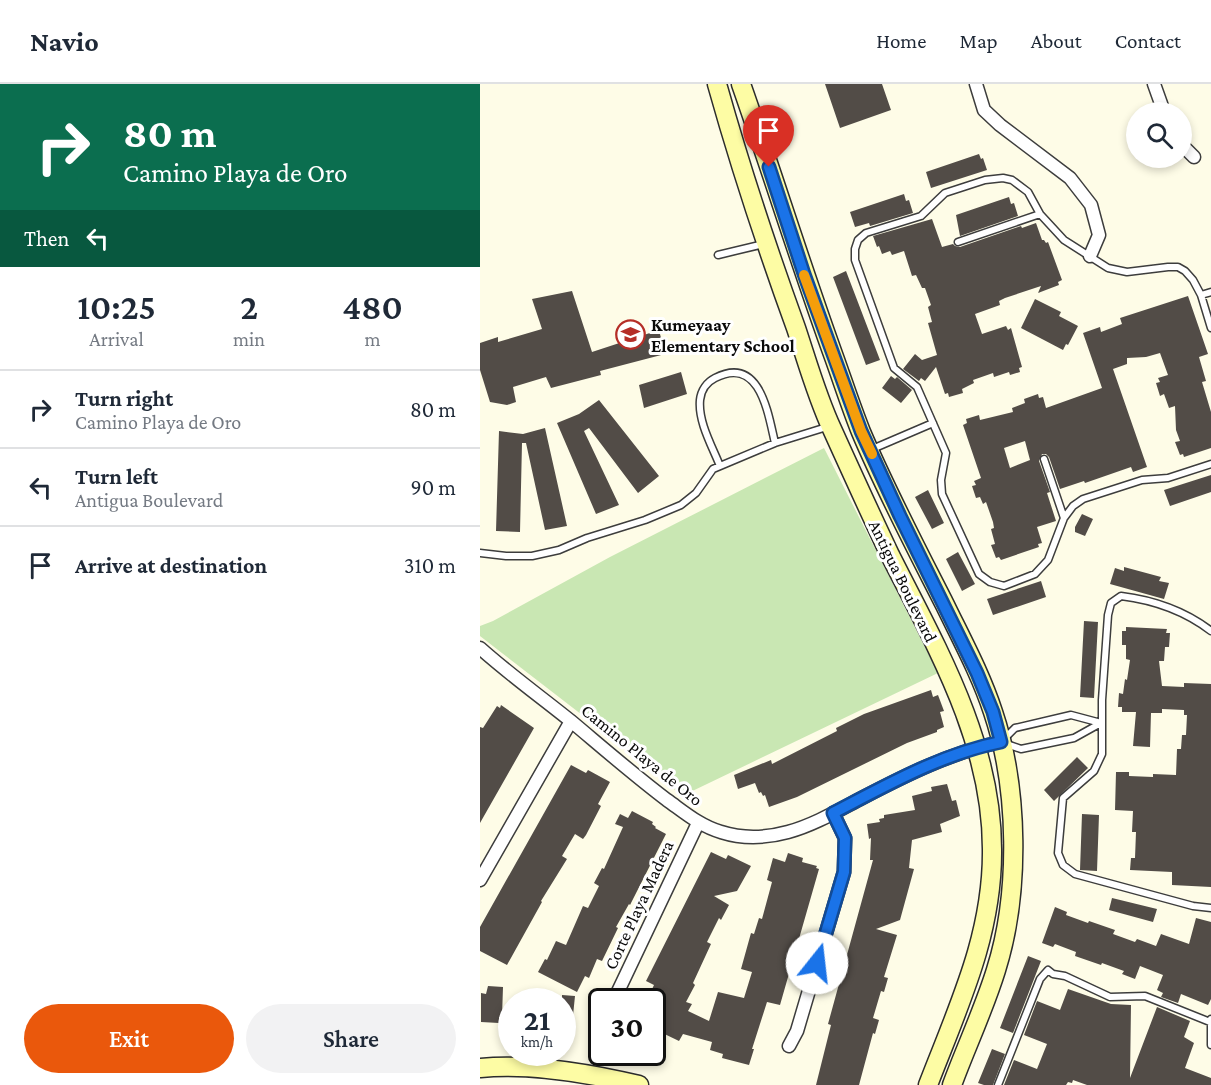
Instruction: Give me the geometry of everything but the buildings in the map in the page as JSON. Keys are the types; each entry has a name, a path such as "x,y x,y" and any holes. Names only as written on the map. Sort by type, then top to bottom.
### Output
{"main road":[{"name":"Antigua Boulevard","path":"717,84 767,243 830,426 930,634 969,723 978,747 989,798 992,850 989,903 978,956 928,1085"},
{"name":"Antigua Boulevard","path":"741,84 798,257 861,431 977,673 993,712 1001,742 1012,828 1008,914 996,970 952,1085"},
{"path":"767,243 786,248 798,257"},
{"path":"842,449 854,453 870,450"},
{"path":"480,1068 524,1068 608,1078 639,1085"}],"street":[{"path":"976,84 984,110 1000,125 1070,178 1091,205 1099,235 1090,256"},
{"path":"1154,84 1160,102"},
{"name":"Camino Playa de Oro","path":"480,648 643,782 698,823 721,832 748,837 789,832 833,813 898,779 978,747 1001,742"},
{"path":"480,880 571,721"},
{"path":"789,1046 797,1031 844,872 845,838 833,813"},
{"name":"Corte Playa Madera","path":"620,988 698,823"}],"lane":[{"path":"1211,328 1201,295 1185,271 1178,267 1127,272 1108,268 1064,240 1040,214 1028,192 1012,180 1003,178 985,180 945,193 921,216 866,233 858,240 855,249 855,260 885,348 894,368 917,387 946,453 941,480 942,494 979,574 990,582 1004,586 1035,574 1048,560 1064,518 1083,498 1142,480 1168,478 1211,464"},
{"path":"958,242 1040,214"},
{"path":"718,255 767,243"},
{"path":"1201,295 1211,292"},
{"path":"720,466 702,420 700,399 704,388 720,376 742,374 751,378 766,405 775,443"},
{"path":"870,450 933,423"},
{"path":"480,553 532,556 559,550 587,538 645,520 681,505 696,493 714,469 775,443 830,426"},
{"path":"1044,459 1064,518"},
{"path":"1211,631 1192,617 1142,599 1120,596 1111,603 1108,615 1101,723 1102,754 1094,771 1063,798 1058,854 1063,865 1075,874 1193,906 1211,908"},
{"path":"1071,715 1101,723 1074,738 1021,748 1001,742 1015,728 1071,715"},
{"path":"998,1085 1040,979 1048,970 1110,997 1145,996 1210,1020 1211,1045"}],"green space":[{"path":"824,448 938,673 682,796 643,762 480,636 480,626"}],"slow traffic":[{"path":"804,275 861,431 872,454"}],"place":[{"name":"Kumeyaay Elementary School","path":"630,335"}],"route":[{"path":"769,167 804,274 861,431 977,673 993,712 1001,742 978,747 898,779 833,813 845,838 844,872 817,963"}]}
